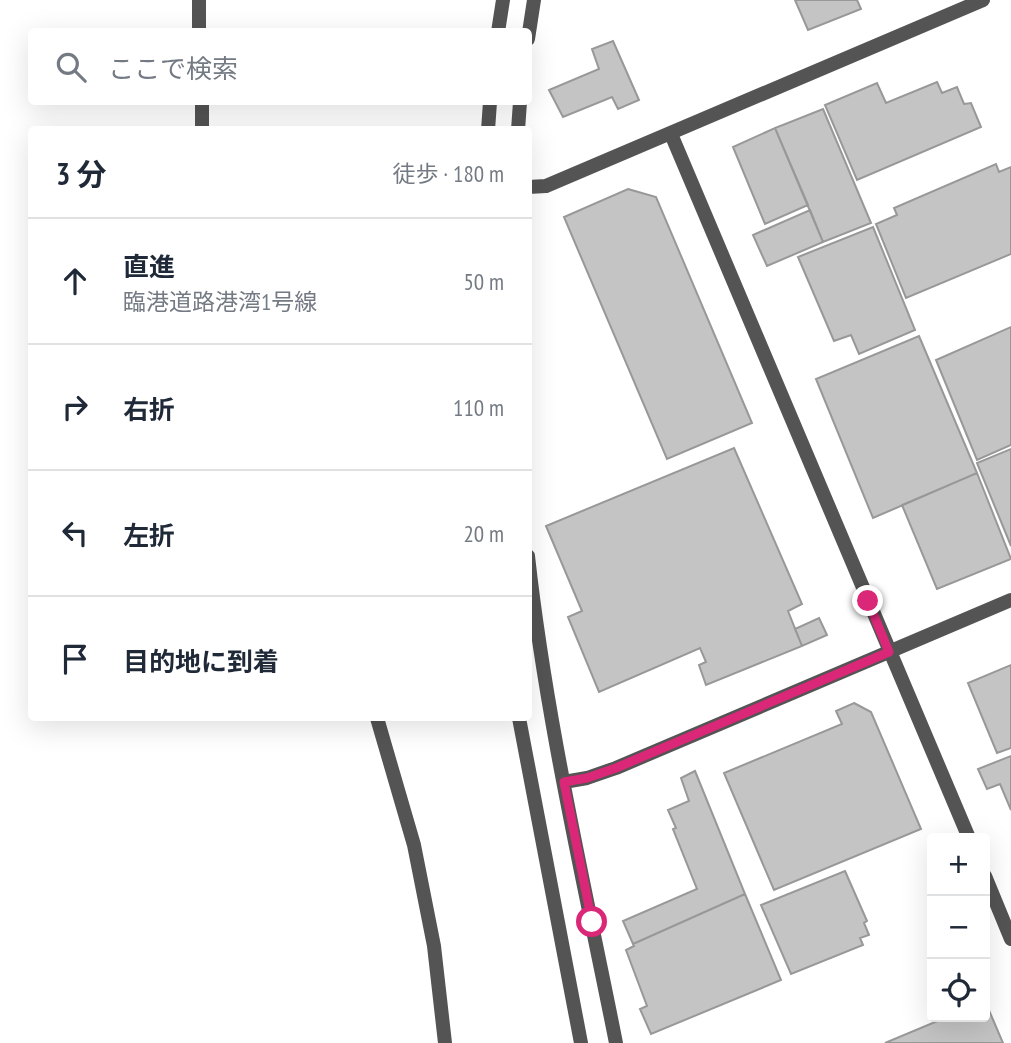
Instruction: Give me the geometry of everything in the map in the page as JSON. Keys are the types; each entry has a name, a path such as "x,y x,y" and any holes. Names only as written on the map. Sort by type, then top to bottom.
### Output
{"street":[{"path":"198,0 200,28"},
{"path":"499,28 503,0"},
{"path":"530,28 534,0"},
{"path":"532,187 546,186 983,0"},
{"path":"202,105 202,126"},
{"path":"488,126 490,105"},
{"path":"518,126 520,105"},
{"path":"671,134 967,833"},
{"path":"532,589 564,782 616,1043"},
{"path":"564,782 587,778 616,768 1011,600"},
{"path":"378,721 414,845 433,946 445,1043"},
{"path":"520,721 581,1043"},
{"path":"990,889 1011,939"}],"building":[{"path":"795,0 857,0 861,9 808,30"},
{"path":"613,41 639,100 618,109 612,97 563,117 549,90 599,69 592,49"},
{"path":"937,82 942,93 957,87 964,104 971,103 981,127 857,180 825,105 877,83 886,103"},
{"path":"823,109 871,223 823,242 775,128"},
{"path":"775,128 808,205 765,224 733,147"},
{"path":"996,164 999,172 1011,167 1011,254 906,298 876,224 897,215 894,208"},
{"path":"628,189 656,197 752,423 667,459 564,217"},
{"path":"810,210 823,242 767,266 753,235"},
{"path":"873,227 915,330 859,354 851,335 834,341 798,257"},
{"path":"1011,327 1011,445 977,460 936,360"},
{"path":"919,336 977,473 873,518 816,379"},
{"path":"734,448 802,604 788,611 802,646 706,685 699,665 706,662 700,648 599,692 568,617 582,611 546,526"},
{"path":"1011,449 1011,546 977,463"},
{"path":"977,473 1011,559 937,589 902,505"},
{"path":"819,618 827,635 802,646 795,629"},
{"path":"1011,665 1011,748 997,753 968,683"},
{"path":"854,703 871,712 921,829 774,890 724,773 842,724 836,711"},
{"path":"1011,756 1011,810 1000,784 987,789 978,769"},
{"path":"695,771 745,894 633,944 623,921 697,889 668,810 689,801 681,778"},
{"path":"845,871 867,921 864,923 869,935 860,938 863,945 791,974 761,905"},
{"path":"745,894 781,980 651,1034 640,1009 647,1006 626,950 634,946 633,944"},
{"path":"990,1013 1003,1043 885,1043 935,1022 990,1022"}],"route":[{"path":"592,922 564,782 587,778 616,768 889,652 868,601"}]}
